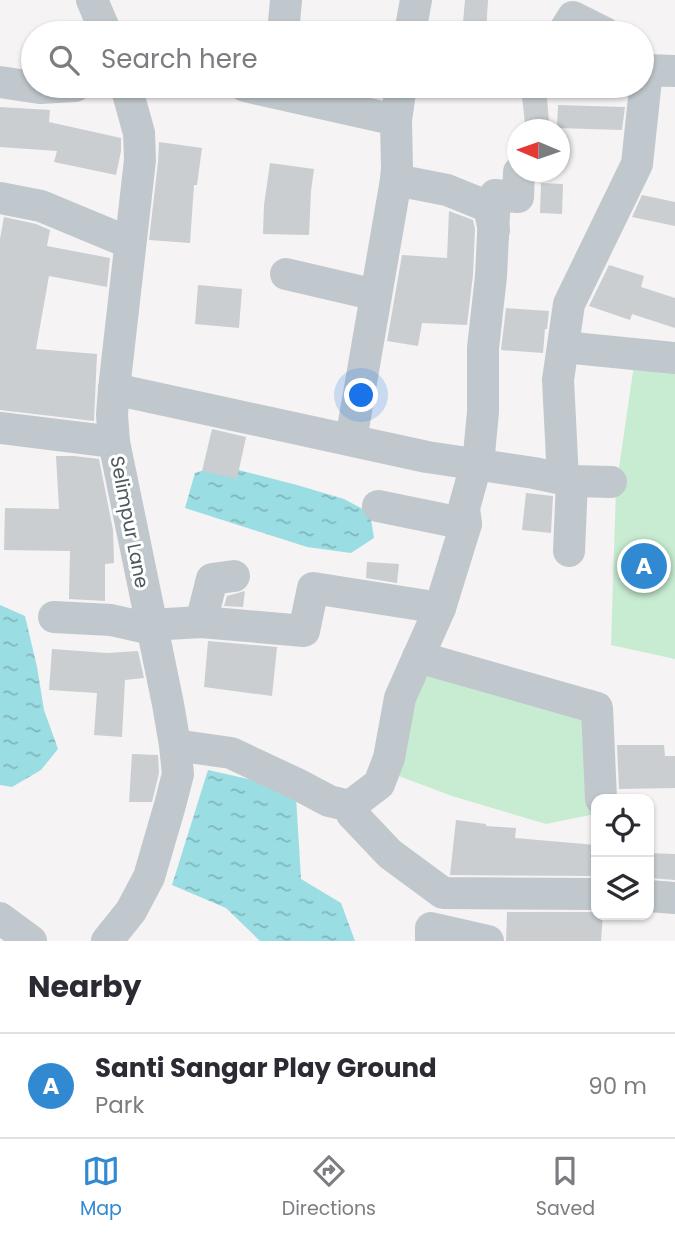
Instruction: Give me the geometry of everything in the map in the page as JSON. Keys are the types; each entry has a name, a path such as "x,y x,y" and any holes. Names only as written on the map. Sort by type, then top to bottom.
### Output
{"street":[{"path":"92,0 101,21"},
{"path":"284,21 286,0"},
{"path":"412,21 416,0"},
{"path":"0,82 21,85"},
{"name":"Selimpur Lane","path":"118,938 149,877 178,774 175,745 114,442 112,415 139,160 139,133 129,98"},
{"path":"305,98 396,120"},
{"path":"351,440 396,180 396,120 399,98"},
{"path":"569,551 567,480 558,380 569,304 637,164 648,98"},
{"path":"396,180 447,190 489,207 494,230"},
{"path":"350,806 379,784 389,758 400,698 440,608 466,524 464,508 479,454 483,412 483,348 491,276 495,195 518,197 519,182"},
{"path":"0,198 41,206 130,243"},
{"path":"286,274 376,295"},
{"path":"563,347 675,358"},
{"path":"114,389 427,457 567,480 611,482"},
{"path":"0,428 114,442"},
{"path":"378,506 466,524"},
{"path":"201,622 212,579 234,576"},
{"path":"54,617 111,620 151,627 201,622 304,631 313,588 440,608"},
{"path":"418,657 597,708 601,794"},
{"path":"175,745 231,753 329,801 350,806"},
{"path":"350,806 352,814 390,853 443,892 591,894"},
{"path":"654,897 675,898"},
{"path":"0,918 31,941"},
{"path":"431,941 431,928 488,941"}],"green space":[{"path":"634,365 675,369 675,659 611,645 616,488"},
{"path":"421,665 587,710 593,794 591,794 591,815 546,824 452,796 396,775"}],"water":[{"path":"219,465 344,499 370,513 374,538 351,553 307,547 185,508 195,473"},
{"path":"0,605 25,616 44,710 58,749 41,770 12,787 0,785"},
{"path":"208,770 261,782 296,797 301,879 341,903 355,941 260,941 226,908 172,885"}],"building":[{"path":"465,0 488,0 487,21 463,21"},
{"path":"522,98 547,98 549,119 524,119"},
{"path":"558,105 625,107 622,130 570,128 570,119 557,119"},
{"path":"0,107 50,110 49,122 121,138 116,175 54,162 57,151 0,147"},
{"path":"159,142 202,148 197,185 194,185 190,243 149,240"},
{"path":"270,163 314,169 309,235 263,234"},
{"path":"541,183 563,184 562,214 540,213"},
{"path":"642,195 675,202 675,226 632,217"},
{"path":"449,211 473,220 475,229 467,325 422,323 418,346 387,341 402,255 447,258"},
{"path":"4,217 50,230 47,246 110,258 107,287 49,276 36,349 97,354 94,421 0,410 0,239"},
{"path":"609,265 644,276 641,287 675,298 675,328 632,314 630,320 589,306"},
{"path":"198,285 242,289 239,328 195,324"},
{"path":"506,308 549,311 543,353 501,350"},
{"path":"212,429 246,437 237,479 202,471"},
{"path":"56,456 99,459 113,530 114,563 105,564 105,601 69,599 70,551 4,550 5,508 59,509"},
{"path":"526,493 553,496 551,533 522,530"},
{"path":"367,562 399,564 397,583 366,578"},
{"path":"245,591 243,607 224,606 227,596"},
{"path":"208,641 277,647 272,696 204,687"},
{"path":"52,649 107,653 138,651 144,678 125,680 122,737 94,735 97,693 49,690"},
{"path":"617,745 664,745 665,756 675,756 675,788 619,789"},
{"path":"132,754 158,755 159,773 152,802 129,802"},
{"path":"456,820 516,828 515,838 591,845 591,876 450,875"},
{"path":"654,853 675,854 675,880 654,878"},
{"path":"507,912 591,912 591,920 603,920 601,941 506,941"}],"place":[{"name":"Santi Sangar Play Ground","path":"644,566"}]}
